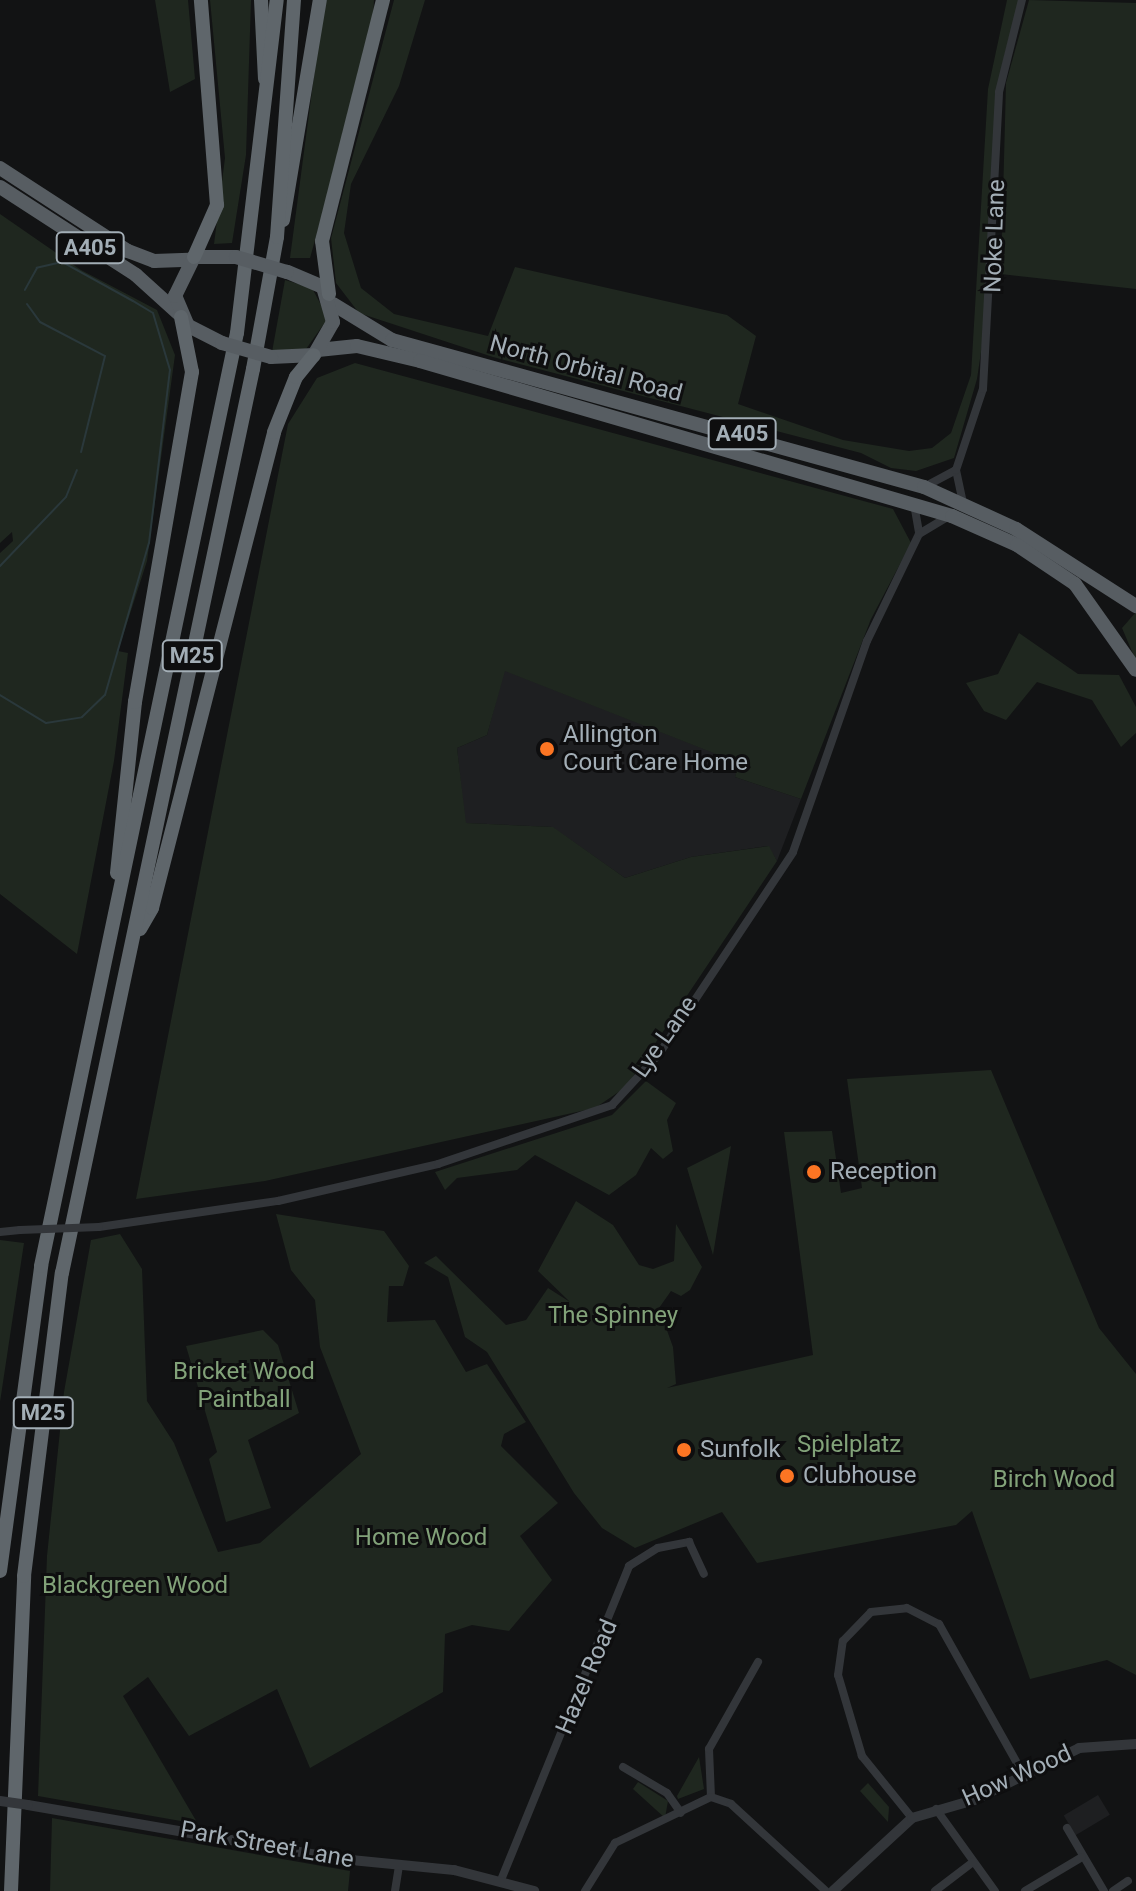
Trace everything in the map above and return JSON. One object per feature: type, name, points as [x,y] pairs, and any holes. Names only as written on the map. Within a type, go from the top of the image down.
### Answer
[{"type":"highway","points":[[179,315],[176,286],[217,205],[201,0]]},
{"type":"highway","points":[[261,0],[267,95]]},
{"type":"highway","name":"M25","points":[[0,1571],[39,1280],[237,333],[277,0]]},
{"type":"highway","name":"M25","points":[[11,1891],[24,1576],[48,1371],[277,237],[294,0]]},
{"type":"highway","points":[[277,237],[291,197],[320,0]]},
{"type":"highway","points":[[316,353],[332,326],[322,241],[383,0]]},
{"type":"highway","name":"A405","points":[[0,168],[128,251],[154,261],[192,259]]},
{"type":"highway","name":"A405","points":[[0,187],[136,275],[179,315]]},
{"type":"highway","name":"North Orbital Road","points":[[192,259],[236,257],[287,272],[392,340],[924,487],[963,502],[1135,606]]},
{"type":"highway","name":"North Orbital Road","points":[[179,315],[222,343],[271,357],[385,352],[913,501],[952,516],[1059,571],[1115,634],[1136,670]]},
{"type":"highway","name":"M25","points":[[116,902],[118,820],[192,372],[179,315]]},
{"type":"highway","name":"M25","points":[[132,943],[152,908],[274,432],[296,377],[316,353]]},
{"type":"highway","points":[[1115,634],[1135,606]]},
{"type":"street","name":"Noke Lane","points":[[956,470],[983,389],[999,92],[1022,0]]},
{"type":"street","points":[[924,487],[956,470],[963,502]]},
{"type":"street","points":[[913,501],[919,534],[952,516]]},
{"type":"street","name":"Lye Lane","points":[[0,1232],[99,1227],[278,1201],[438,1164],[612,1105],[659,1054],[793,852],[867,641],[919,534]]},
{"type":"street","name":"Hazel Road","points":[[501,1880],[629,1566],[658,1548],[689,1542],[704,1574]]},
{"type":"street","points":[[912,1818],[862,1756],[838,1675],[843,1641],[871,1612],[907,1608],[939,1624],[1025,1777]]},
{"type":"street","points":[[711,1797],[709,1749],[758,1662]]},
{"type":"street","name":"How Wood","points":[[833,1891],[912,1818],[1025,1777],[1093,1744],[1136,1744]]},
{"type":"street","points":[[623,1767],[667,1793],[681,1813]]},
{"type":"street","points":[[585,1891],[615,1843],[711,1797],[731,1804],[826,1891]]},
{"type":"street","name":"Park Street Lane","points":[[0,1801],[501,1880],[534,1891]]},
{"type":"street","points":[[936,1809],[995,1891]]},
{"type":"street","points":[[1067,1828],[1104,1891]]},
{"type":"street","points":[[1025,1891],[1082,1857]]},
{"type":"street","points":[[935,1891],[973,1862]]},
{"type":"street","points":[[395,1891],[399,1865]]},
{"type":"street","points":[[1113,1891],[1128,1881]]},
{"type":"shaded area","points":[[504,670],[740,763],[735,777],[801,799],[777,861],[768,846],[691,857],[625,878],[552,827],[465,823],[457,748],[487,735]]},
{"type":"shaded area","points":[[1098,1795],[1110,1815],[1076,1835],[1064,1816]]},
{"type":"green space","points":[[155,0],[188,0],[195,79],[170,92]]},
{"type":"green space","points":[[210,0],[251,0],[246,155],[232,243],[214,244],[225,158]]},
{"type":"green space","points":[[324,0],[374,0],[372,38],[310,258],[290,258]]},
{"type":"green space","points":[[394,0],[425,0],[399,86],[351,184],[344,233],[361,288],[394,314],[488,336],[515,267],[727,315],[756,336],[738,404],[843,440],[909,451],[932,448],[951,433],[971,375],[988,89],[1007,0],[1019,0],[1004,57],[992,278],[977,379],[954,458],[916,471],[891,468],[861,453],[493,357],[359,313],[336,283],[331,238]]},
{"type":"green space","points":[[1029,0],[1136,3],[1136,289],[1001,274],[1006,83]]},
{"type":"green space","points":[[0,214],[81,270],[157,310],[175,355],[147,561],[118,651],[128,653],[114,761],[77,954],[0,894],[0,553],[13,541],[12,532],[0,543]]},
{"type":"green space","points":[[285,280],[312,288],[328,318],[304,352],[272,352]]},
{"type":"green space","points":[[355,363],[893,509],[911,543],[871,619],[801,799],[735,777],[739,763],[505,671],[487,735],[457,748],[466,823],[553,827],[625,878],[691,857],[769,846],[777,861],[626,1087],[595,1108],[265,1181],[136,1199],[288,424],[317,378]]},
{"type":"green space","points":[[1136,612],[1136,661],[1122,628]]},
{"type":"green space","points":[[1019,633],[1078,674],[1119,675],[1136,707],[1136,733],[1121,747],[1092,700],[1037,682],[1006,720],[984,711],[966,683],[998,674]]},
{"type":"green space","points":[[991,1070],[1099,1328],[1136,1374],[1136,1675],[1107,1660],[1030,1679],[972,1511],[956,1525],[757,1563],[722,1512],[635,1548],[602,1528],[574,1493],[487,1352],[465,1337],[448,1277],[424,1263],[436,1256],[506,1325],[526,1320],[548,1288],[570,1302],[538,1271],[576,1201],[613,1225],[639,1265],[653,1269],[674,1261],[676,1224],[702,1267],[690,1290],[681,1296],[671,1291],[659,1308],[673,1347],[676,1384],[667,1388],[813,1355],[784,1132],[832,1131],[841,1193],[862,1188],[847,1079]]},
{"type":"green space","points":[[646,1081],[676,1103],[667,1120],[673,1151],[663,1159],[651,1148],[636,1175],[609,1195],[535,1155],[517,1170],[457,1178],[445,1190],[435,1172],[612,1115]]},
{"type":"green space","points":[[731,1146],[713,1255],[687,1168]]},
{"type":"green space","points":[[276,1214],[384,1231],[409,1266],[403,1286],[389,1286],[387,1322],[435,1320],[466,1372],[487,1364],[526,1422],[504,1434],[501,1446],[558,1503],[520,1536],[552,1580],[509,1631],[472,1625],[445,1634],[443,1692],[310,1768],[277,1689],[189,1736],[148,1677],[123,1696],[198,1824],[38,1796],[47,1556],[64,1392],[91,1240],[120,1234],[142,1269],[147,1401],[174,1443],[218,1552],[260,1543],[361,1454],[320,1347],[315,1300],[291,1270]]},
{"type":"green space","points":[[0,1240],[24,1243],[0,1402]]},
{"type":"green space","name":"Bricket Wood Paintball","points":[[263,1330],[278,1345],[299,1413],[248,1440],[271,1508],[226,1522],[209,1459],[217,1452],[186,1346]]},
{"type":"green space","points":[[699,1757],[704,1789],[678,1799],[677,1796]]},
{"type":"green space","points":[[638,1782],[668,1801],[665,1818],[633,1789]]},
{"type":"green space","points":[[868,1783],[889,1807],[888,1822],[860,1791]]},
{"type":"green space","points":[[52,1818],[350,1871],[348,1891],[50,1891]]},
{"type":"waterway","points":[[0,695],[46,723],[82,717],[105,695],[149,543],[170,370],[153,313],[133,301],[62,262],[37,268],[25,290]]},
{"type":"waterway","points":[[27,304],[40,322],[105,356],[81,452]]},
{"type":"waterway","points":[[0,566],[66,497],[77,470]]},
{"type":"place","name":"Allington Court Care Home","points":[[547,749]]},
{"type":"place","name":"Reception","points":[[814,1172]]},
{"type":"place","name":"Sunfolk","points":[[684,1450]]},
{"type":"place","name":"Clubhouse","points":[[787,1476]]},
{"type":"park label","name":"The Spinney","points":[[613,1316]]},
{"type":"park label","name":"Spielplatz","points":[[849,1445]]},
{"type":"park label","name":"Birch Wood","points":[[1054,1480]]},
{"type":"park label","name":"Home Wood","points":[[421,1538]]},
{"type":"park label","name":"Blackgreen Wood","points":[[135,1586]]}]
